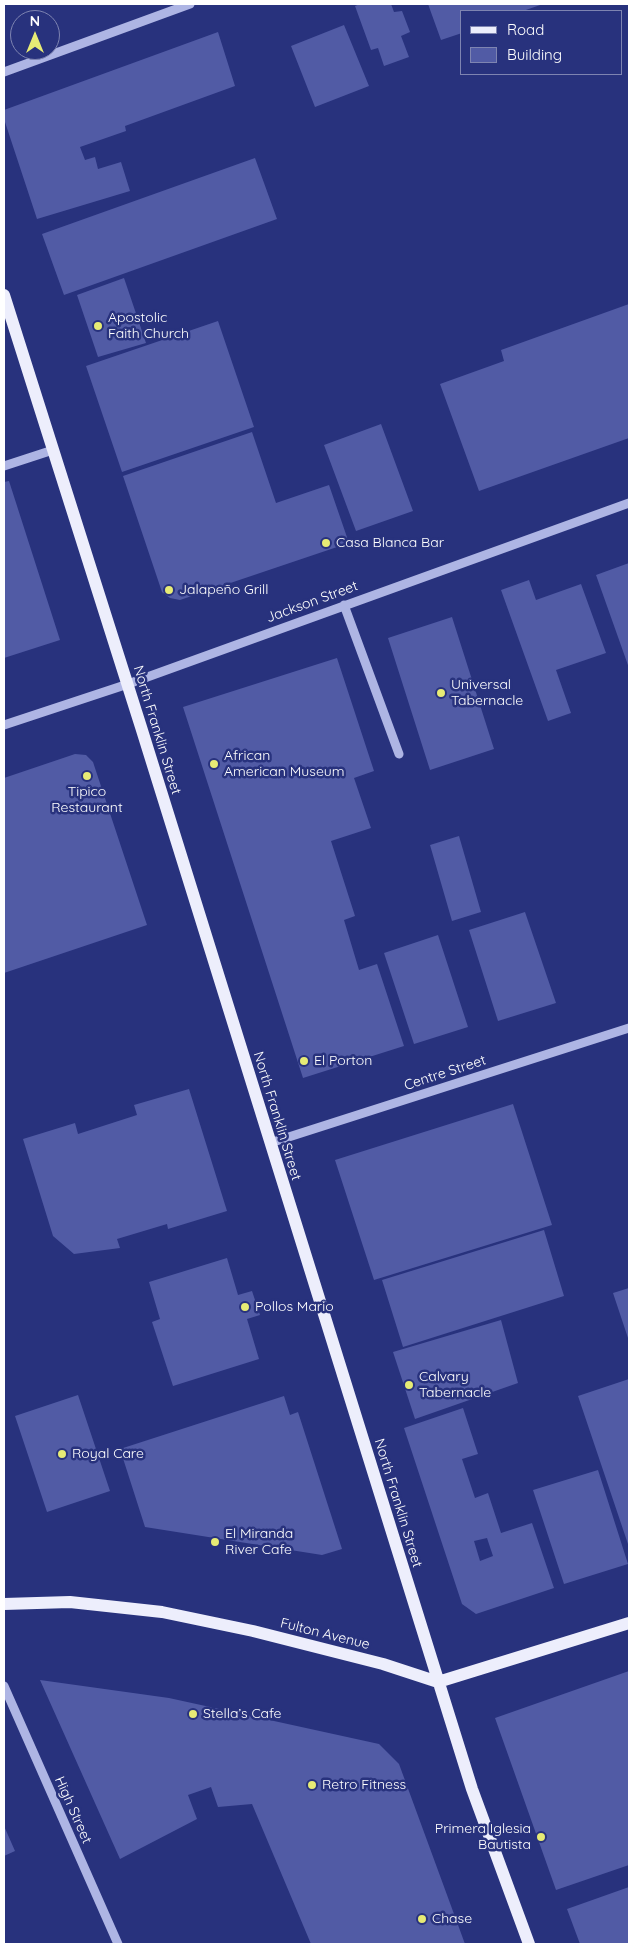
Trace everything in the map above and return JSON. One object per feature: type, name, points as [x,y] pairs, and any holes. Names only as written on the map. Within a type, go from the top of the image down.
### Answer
[{"type":"main road","name":"North Franklin Street","points":[[4,295],[128,684],[472,1789],[529,1944]]},
{"type":"main road","name":"Fulton Avenue","points":[[4,1604],[70,1602],[162,1612],[253,1631],[383,1664],[438,1682]]},
{"type":"main road","points":[[438,1682],[629,1623]]},
{"type":"street","points":[[4,72],[190,4]]},
{"type":"street","points":[[4,466],[53,450]]},
{"type":"street","name":"Jackson Street","points":[[4,724],[128,684],[629,502]]},
{"type":"street","points":[[344,605],[399,754]]},
{"type":"street","name":"Centre Street","points":[[270,1143],[629,1028]]},
{"type":"street","name":"High Street","points":[[4,1686],[118,1944]]},
{"type":"building","points":[[360,4],[391,4],[394,12],[402,11],[410,32],[401,36],[409,57],[384,66],[378,48],[371,50],[355,6]]},
{"type":"building","points":[[428,4],[543,4],[526,10],[460,10],[460,34],[441,40]]},
{"type":"building","points":[[344,25],[369,86],[315,107],[291,46]]},
{"type":"building","points":[[218,32],[235,86],[125,126],[126,131],[80,147],[85,160],[95,157],[98,169],[121,162],[130,191],[37,219],[4,119],[4,110]]},
{"type":"building","points":[[255,158],[277,219],[64,295],[42,234]]},
{"type":"building","points":[[124,278],[146,343],[98,357],[77,295]]},
{"type":"building","points":[[629,304],[629,438],[479,491],[440,384],[504,361],[501,350]]},
{"type":"building","points":[[218,321],[254,427],[122,472],[86,366]]},
{"type":"building","points":[[381,424],[413,511],[356,531],[324,445]]},
{"type":"building","points":[[252,432],[276,503],[329,485],[349,543],[180,600],[170,598],[162,592],[123,476]]},
{"type":"building","points":[[9,481],[60,640],[4,658],[4,482]]},
{"type":"building","points":[[629,563],[629,668],[596,575]]},
{"type":"building","points":[[529,580],[536,600],[581,584],[606,653],[556,670],[571,713],[548,721],[501,590]]},
{"type":"building","name":"Universal Tabernacle","points":[[452,617],[494,749],[430,770],[388,638]]},
{"type":"building","points":[[337,658],[374,771],[354,778],[371,828],[331,841],[355,916],[344,920],[359,970],[377,964],[404,1046],[303,1078],[183,707]]},
{"type":"building","points":[[75,754],[86,755],[93,762],[147,925],[4,973],[4,778]]},
{"type":"building","points":[[459,836],[481,912],[452,921],[430,845]]},
{"type":"building","points":[[525,912],[556,1003],[498,1021],[469,930]]},
{"type":"building","points":[[438,935],[468,1027],[414,1044],[384,953]]},
{"type":"building","points":[[189,1089],[227,1211],[168,1229],[167,1224],[117,1239],[120,1248],[74,1254],[53,1236],[23,1139],[75,1123],[78,1134],[137,1115],[134,1105]]},
{"type":"building","points":[[513,1104],[552,1225],[374,1280],[335,1160]]},
{"type":"building","points":[[544,1230],[564,1296],[403,1347],[382,1280]]},
{"type":"building","points":[[227,1258],[238,1295],[252,1291],[260,1315],[247,1319],[259,1359],[173,1386],[152,1322],[160,1319],[149,1282]]},
{"type":"building","points":[[629,1288],[629,1341],[613,1293]]},
{"type":"building","points":[[501,1320],[518,1383],[415,1419],[393,1352]]},
{"type":"building","points":[[629,1379],[629,1547],[578,1396]]},
{"type":"building","name":"Royal Care","points":[[78,1395],[110,1491],[47,1512],[15,1416]]},
{"type":"building","points":[[284,1396],[290,1415],[298,1412],[342,1549],[322,1555],[145,1527],[120,1449]]},
{"type":"building","points":[[463,1408],[478,1454],[462,1459],[475,1498],[488,1493],[501,1533],[532,1523],[554,1588],[476,1614],[462,1604],[404,1428]],"holes":[[[487,1538],[493,1556],[480,1561],[474,1541]]]},
{"type":"building","points":[[598,1470],[628,1564],[564,1584],[533,1490]]},
{"type":"building","points":[[629,1671],[629,1865],[556,1890],[495,1718]]},
{"type":"building","points":[[40,1680],[169,1698],[379,1744],[399,1764],[465,1944],[311,1944],[252,1804],[218,1807],[211,1787],[188,1795],[197,1819],[120,1859]]},
{"type":"building","points":[[4,1826],[15,1851],[4,1856]]},
{"type":"building","points":[[629,1887],[629,1944],[580,1944],[567,1909]]},
{"type":"place","name":"Apostolic Faith Church","points":[[98,326]]},
{"type":"place","name":"Casa Blanca Bar","points":[[326,543]]},
{"type":"place","name":"Jalapeño Grill","points":[[169,590]]},
{"type":"place","name":"Universal Tabernacle","points":[[441,693]]},
{"type":"place","name":"African American Museum","points":[[214,764]]},
{"type":"place","name":"Tipico Restaurant","points":[[87,776]]},
{"type":"place","name":"El Porton","points":[[304,1061]]},
{"type":"place","name":"Pollos Mario","points":[[245,1307]]},
{"type":"place","name":"Calvary Tabernacle","points":[[409,1385]]},
{"type":"place","name":"Royal Care","points":[[62,1454]]},
{"type":"place","name":"El Miranda River Cafe","points":[[215,1542]]},
{"type":"place","name":"Stella’s Cafe","points":[[193,1714]]},
{"type":"place","name":"Retro Fitness","points":[[312,1785]]},
{"type":"place","name":"Primera Iglesia Bautista","points":[[541,1837]]},
{"type":"place","name":"Chase","points":[[422,1919]]}]
